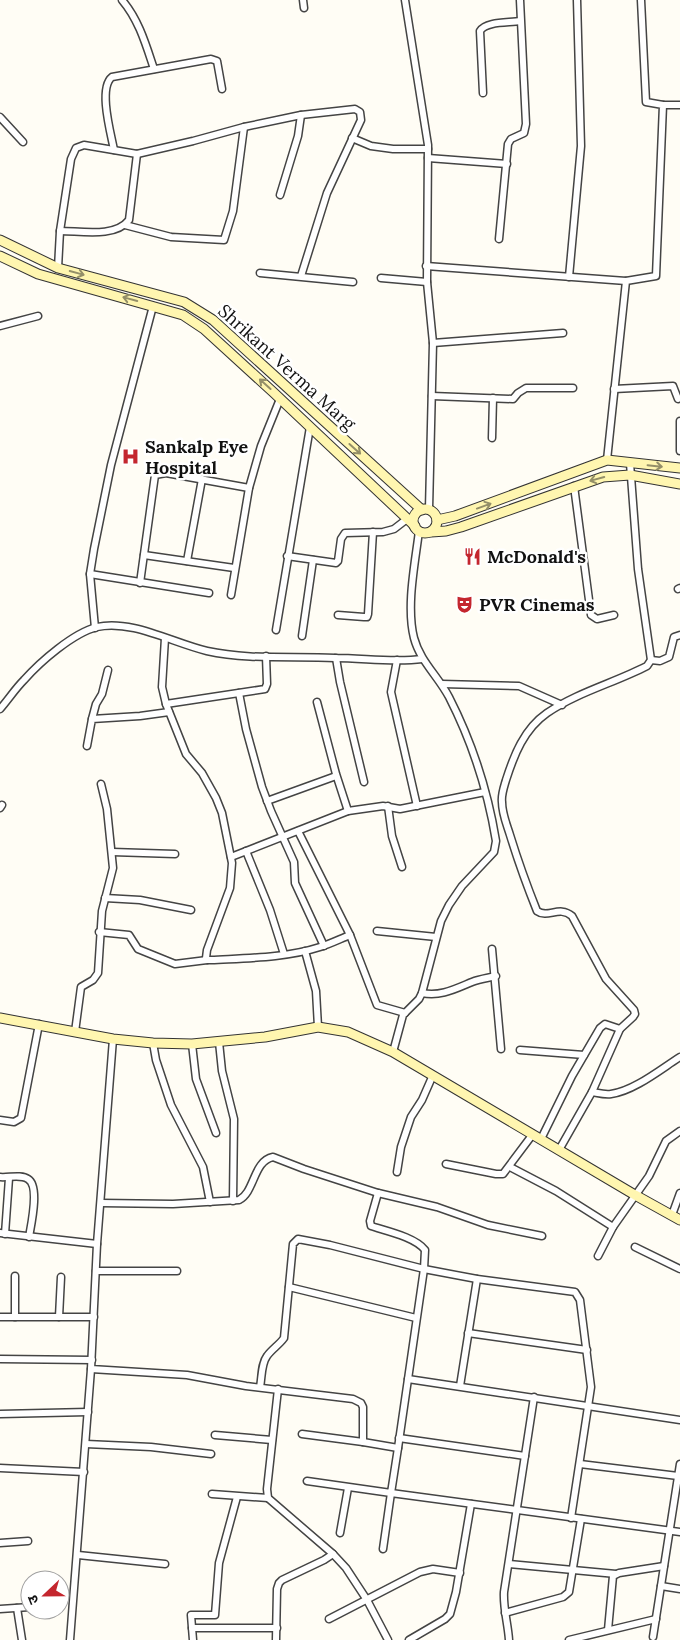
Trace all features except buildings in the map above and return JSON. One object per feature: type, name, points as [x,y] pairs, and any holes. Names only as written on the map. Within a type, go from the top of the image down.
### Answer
[{"type":"street","points":[[122,0],[130,9],[140,28],[154,69]]},
{"type":"street","points":[[303,0],[304,8]]},
{"type":"street","points":[[405,0],[428,149],[426,266],[433,343],[432,396],[425,510]]},
{"type":"street","points":[[499,239],[509,141],[521,135],[525,130],[520,0]]},
{"type":"street","points":[[569,277],[581,146],[578,0]]},
{"type":"street","points":[[641,0],[646,102],[680,105]]},
{"type":"street","points":[[483,93],[480,31],[488,25],[520,21]]},
{"type":"street","points":[[114,150],[106,110],[107,82],[112,77],[215,59],[219,65],[222,89]]},
{"type":"street","points":[[426,266],[626,281],[656,276],[663,105]]},
{"type":"street","points":[[58,268],[60,231],[72,152],[76,148],[84,145],[137,154],[244,127],[301,115],[355,109],[360,112],[361,120],[327,193],[300,276]]},
{"type":"street","points":[[280,195],[298,136],[301,115]]},
{"type":"street","points":[[0,117],[23,142]]},
{"type":"street","points":[[125,225],[171,237],[224,240],[233,212],[244,127]]},
{"type":"street","points":[[352,138],[371,146],[393,149],[428,149]]},
{"type":"street","points":[[60,231],[114,231],[125,225],[129,220],[137,154]]},
{"type":"street","points":[[428,158],[507,164]]},
{"type":"street","name":"Shrikant Verma Marg","points":[[0,240],[58,268],[184,302],[213,320],[425,510]]},
{"type":"street","name":"Shrikant Verma Marg","points":[[0,256],[38,274],[154,306],[183,316],[204,330],[280,399],[417,529]]},
{"type":"street","points":[[260,273],[353,282]]},
{"type":"street","points":[[381,278],[427,282]]},
{"type":"street","points":[[607,460],[626,281]]},
{"type":"street","points":[[95,628],[90,574],[111,465],[154,306]]},
{"type":"street","points":[[0,326],[38,316]]},
{"type":"street","points":[[433,343],[564,333]]},
{"type":"street","points":[[614,389],[673,386],[678,398]]},
{"type":"street","points":[[432,396],[513,399],[526,388],[573,388]]},
{"type":"street","points":[[492,438],[493,398]]},
{"type":"street","points":[[231,595],[234,568],[249,488],[261,446],[280,399]]},
{"type":"street","points":[[680,421],[680,451]]},
{"type":"street","points":[[276,630],[310,427]]},
{"type":"street","points":[[437,520],[455,516],[607,460],[680,468]]},
{"type":"street","points":[[559,1150],[592,1092],[620,1029],[635,1014],[634,1010],[603,974],[572,916],[561,910],[543,914],[537,911],[502,809],[503,792],[517,750],[534,723],[562,705],[605,683],[643,668],[650,664],[652,660],[638,568],[630,463]]},
{"type":"street","points":[[140,583],[155,475],[166,472],[249,488]]},
{"type":"street","points":[[417,529],[423,533],[446,532],[461,528],[603,477],[630,475],[680,484]]},
{"type":"street","points":[[187,561],[202,479]]},
{"type":"street","points":[[574,486],[591,615],[597,619],[614,615]]},
{"type":"street","points":[[394,1052],[405,1012],[422,994],[441,921],[462,886],[490,857],[496,847],[494,826],[478,766],[442,684],[422,659],[414,636],[412,599],[417,529],[414,518],[418,511],[425,510],[434,513],[437,520],[436,527],[431,532]]},
{"type":"street","points":[[287,556],[336,563],[338,561],[342,535],[350,532],[373,532],[394,529],[407,519]]},
{"type":"street","points":[[338,615],[367,617],[373,532]]},
{"type":"street","points":[[144,555],[234,568]]},
{"type":"street","points":[[302,636],[313,560]]},
{"type":"street","points":[[90,574],[209,593]]},
{"type":"street","points":[[0,709],[32,671],[66,644],[95,628],[119,626],[207,651],[266,656],[422,659]]},
{"type":"street","points":[[652,660],[660,661],[669,657],[674,637],[680,635]]},
{"type":"street","points":[[165,638],[162,687],[166,704],[186,754],[202,773],[216,798],[222,813],[231,857],[232,876],[230,888],[206,955],[207,960]]},
{"type":"street","points":[[166,704],[265,688],[267,687],[266,656]]},
{"type":"street","points":[[336,658],[364,782]]},
{"type":"street","points":[[397,660],[391,692],[417,806]]},
{"type":"street","points":[[87,746],[96,704],[102,694],[108,670]]},
{"type":"street","points":[[442,684],[519,686],[562,705]]},
{"type":"street","points":[[239,693],[253,758],[267,801],[294,862],[295,883],[324,946]]},
{"type":"street","points":[[317,702],[336,776],[348,811]]},
{"type":"street","points":[[92,719],[169,712]]},
{"type":"street","points":[[267,801],[336,776]]},
{"type":"street","points":[[75,1032],[81,987],[93,980],[98,973],[99,932],[113,868],[101,784]]},
{"type":"street","points":[[231,857],[348,811],[382,806],[400,809],[485,792]]},
{"type":"street","points":[[388,806],[392,836],[402,867]]},
{"type":"street","points":[[298,831],[350,935],[377,1005],[405,1012]]},
{"type":"street","points":[[246,851],[270,910],[284,954]]},
{"type":"street","points":[[112,852],[175,854]]},
{"type":"street","points":[[105,898],[140,900],[191,910]]},
{"type":"street","points":[[377,930],[436,937]]},
{"type":"street","points":[[99,932],[129,936],[138,949],[175,964],[305,951],[324,946],[350,935]]},
{"type":"street","points":[[492,949],[496,976],[501,1049]]},
{"type":"street","points":[[305,951],[316,991],[318,1027]]},
{"type":"street","points":[[422,994],[442,994],[496,976]]},
{"type":"street","points":[[0,1018],[113,1039],[153,1043],[192,1044],[219,1042],[265,1037],[318,1027],[348,1032],[394,1052],[635,1196],[676,1218],[680,1193]]},
{"type":"street","points":[[0,1120],[14,1122],[21,1118],[39,1024]]},
{"type":"street","points":[[446,1164],[503,1174],[537,1137],[602,1025],[609,1024],[620,1029]]},
{"type":"street","points":[[70,1640],[84,1472],[92,1360],[97,1244],[113,1039]]},
{"type":"street","points":[[219,1042],[222,1071],[234,1119],[233,1201]]},
{"type":"street","points":[[153,1043],[156,1060],[171,1105],[203,1167],[210,1202]]},
{"type":"street","points":[[192,1044],[196,1079],[216,1133]]},
{"type":"street","points":[[520,1050],[584,1055]]},
{"type":"street","points":[[592,1092],[605,1094],[631,1087],[680,1057]]},
{"type":"street","points":[[397,1172],[411,1117],[422,1100],[433,1075]]},
{"type":"street","points":[[598,1256],[613,1227],[649,1176],[666,1141],[680,1131]]},
{"type":"street","points":[[100,1203],[173,1204],[239,1200],[246,1196],[256,1173],[268,1159],[273,1157],[378,1193],[436,1207],[488,1225],[542,1236]]},
{"type":"street","points":[[510,1167],[556,1191],[613,1227]]},
{"type":"street","points":[[0,1177],[25,1178],[30,1180],[32,1184],[34,1202],[29,1237]]},
{"type":"street","points":[[9,1178],[2,1233],[97,1244]]},
{"type":"street","points":[[378,1193],[370,1221],[371,1226],[392,1231],[425,1250],[424,1270],[383,1549]]},
{"type":"street","points":[[260,1388],[264,1361],[267,1355],[284,1338],[292,1244],[298,1239],[330,1245],[424,1270],[576,1292],[580,1300],[591,1387],[571,1518]]},
{"type":"street","points":[[635,1247],[680,1269]]},
{"type":"street","points":[[96,1271],[177,1271]]},
{"type":"street","points":[[15,1317],[16,1276]]},
{"type":"street","points":[[60,1317],[61,1277]]},
{"type":"street","points":[[460,1386],[477,1279]]},
{"type":"street","points":[[289,1288],[416,1318]]},
{"type":"street","points":[[0,1317],[94,1317]]},
{"type":"street","points":[[468,1333],[587,1350]]},
{"type":"street","points":[[0,1359],[92,1360]]},
{"type":"street","points":[[91,1369],[187,1375],[260,1388],[358,1401],[363,1407],[363,1442]]},
{"type":"street","points":[[408,1379],[680,1420]]},
{"type":"street","points":[[268,1498],[267,1489],[278,1389]]},
{"type":"street","points":[[509,1640],[504,1601],[534,1397]]},
{"type":"street","points":[[0,1414],[88,1412]]},
{"type":"street","points":[[302,1434],[398,1448]]},
{"type":"street","points":[[215,1435],[272,1440]]},
{"type":"street","points":[[399,1438],[525,1456]]},
{"type":"street","points":[[86,1444],[151,1447],[211,1454]]},
{"type":"street","points":[[580,1464],[678,1476]]},
{"type":"street","points":[[653,1637],[680,1464]]},
{"type":"street","points":[[0,1468],[84,1472]]},
{"type":"street","points":[[307,1481],[680,1532]]},
{"type":"street","points":[[340,1532],[348,1488]]},
{"type":"street","points":[[212,1494],[268,1498],[333,1554],[346,1568],[367,1600],[388,1640]]},
{"type":"street","points":[[193,1640],[191,1615],[215,1615],[219,1563],[237,1497]]},
{"type":"street","points":[[409,1640],[445,1619],[454,1606],[471,1504]]},
{"type":"street","points":[[505,1613],[567,1595],[570,1592],[581,1519]]},
{"type":"street","points":[[0,1543],[28,1541]]},
{"type":"street","points":[[276,1640],[277,1589],[279,1583],[333,1554]]},
{"type":"street","points":[[78,1555],[164,1564]]},
{"type":"street","points":[[509,1564],[616,1574],[664,1566]]},
{"type":"street","points":[[330,1619],[420,1572],[433,1570],[460,1573]]},
{"type":"street","points":[[608,1630],[612,1580],[616,1574]]},
{"type":"street","points":[[661,1586],[680,1589]]},
{"type":"street","points":[[17,1608],[22,1640]]},
{"type":"street","points":[[0,1609],[20,1608]]},
{"type":"street","points":[[569,1640],[656,1619]]},
{"type":"street","points":[[192,1628],[276,1628]]},
{"type":"place","name":"Sankalp Eye Hospital","points":[[131,456]]},
{"type":"place","name":"McDonald's","points":[[473,556]]},
{"type":"place","name":"PVR Cinemas","points":[[465,604]]}]
